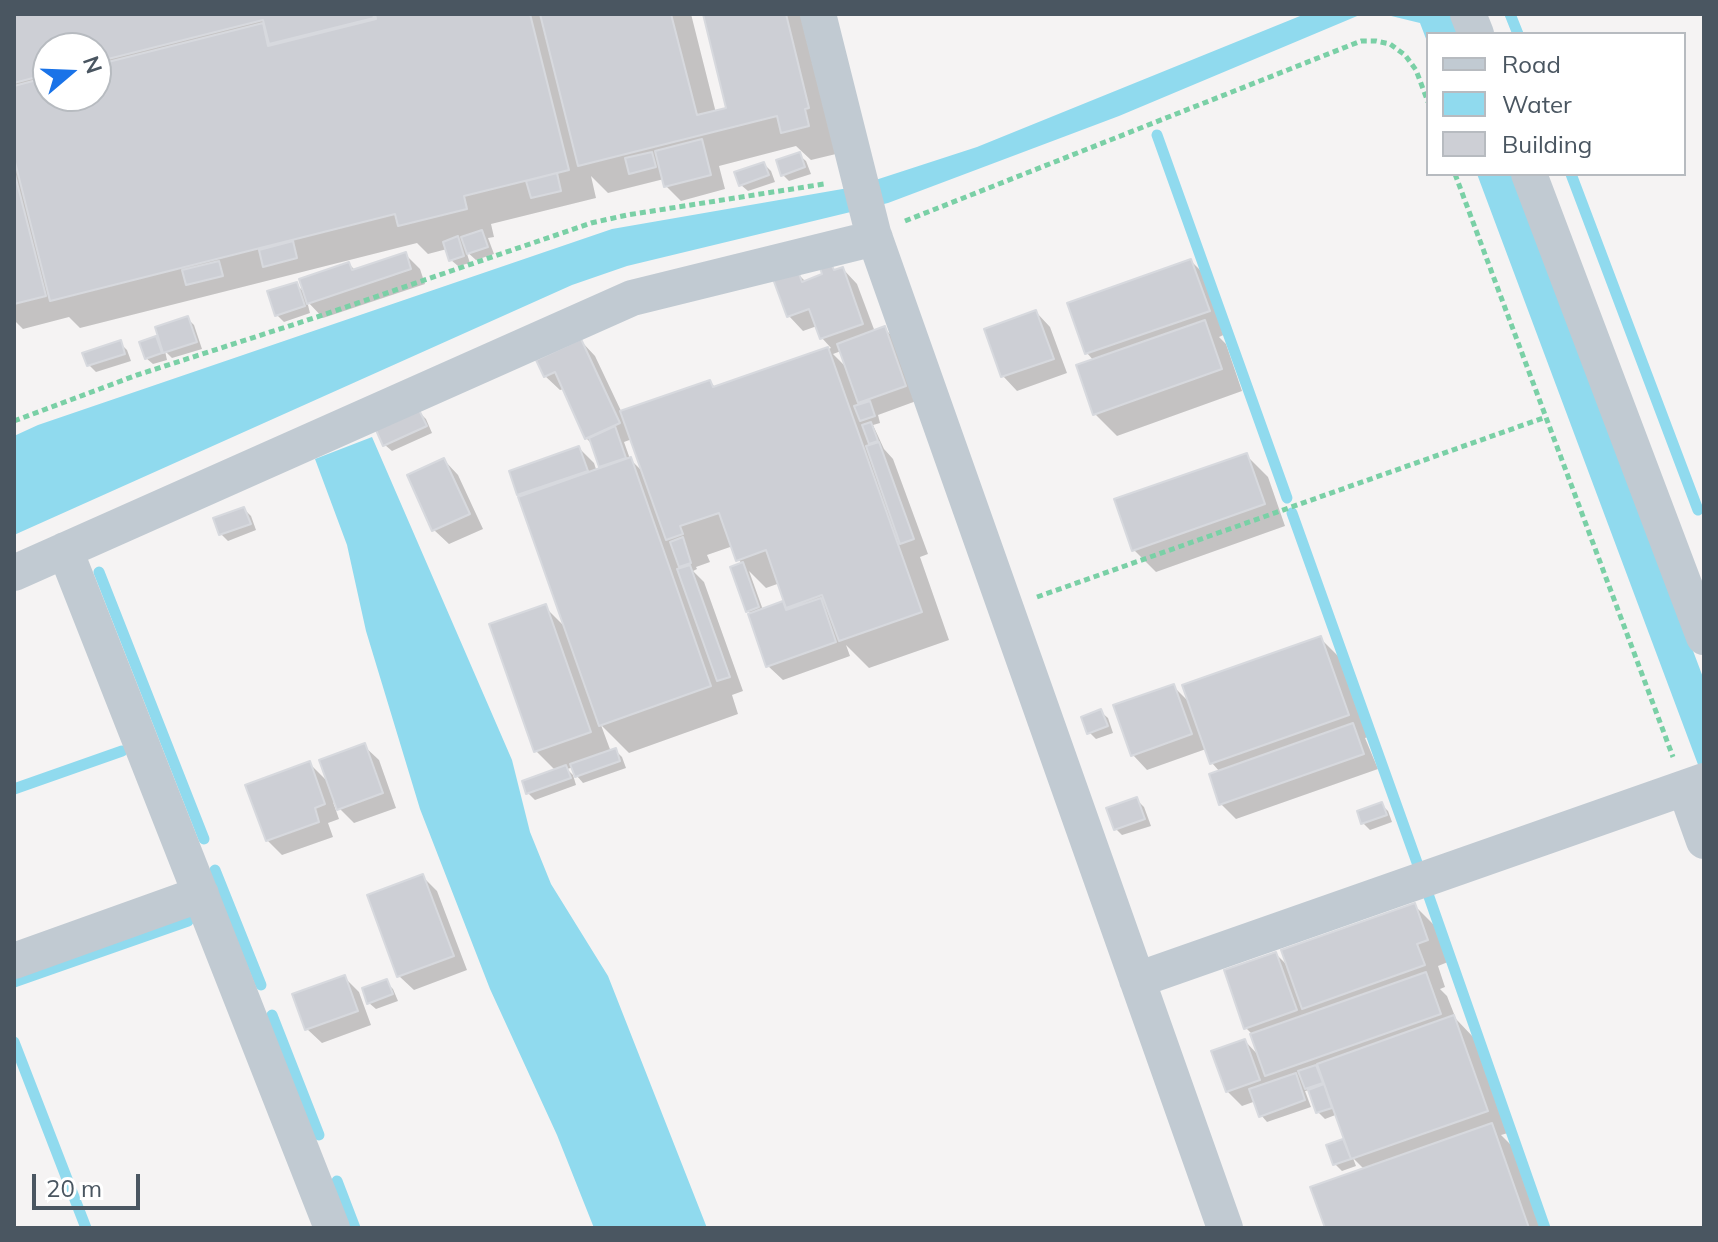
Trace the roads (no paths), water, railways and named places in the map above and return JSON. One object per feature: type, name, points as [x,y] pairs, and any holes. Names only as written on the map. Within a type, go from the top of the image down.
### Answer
[{"type":"street","points":[[818,14],[873,229],[1225,1228]]},
{"type":"street","points":[[1530,176],[1704,637]]},
{"type":"street","points":[[14,573],[632,298],[873,229]]},
{"type":"street","points":[[65,550],[332,1228]]},
{"type":"street","points":[[1137,980],[1695,785],[1704,841]]},
{"type":"street","points":[[14,961],[201,894]]},
{"type":"water","points":[[1305,14],[1362,14],[1119,116],[888,203],[627,266],[572,285],[14,535],[14,436],[38,425],[612,229],[854,187],[977,147]]},
{"type":"water","points":[[1383,14],[1453,14],[1460,32],[1426,32],[1426,39],[1420,23]]},
{"type":"water","points":[[1478,176],[1515,176],[1704,680],[1704,785]]},
{"type":"water","points":[[372,437],[512,760],[530,832],[551,884],[608,976],[707,1228],[594,1228],[557,1135],[490,989],[420,809],[366,631],[347,545],[315,459]]},
{"type":"waterway","points":[[1510,14],[1517,32]]},
{"type":"waterway","points":[[1157,135],[1287,498]]},
{"type":"waterway","points":[[1572,176],[1698,510]]},
{"type":"waterway","points":[[1292,513],[1420,871]]},
{"type":"waterway","points":[[99,572],[204,839]]},
{"type":"waterway","points":[[14,789],[122,751]]},
{"type":"waterway","points":[[215,870],[261,985]]},
{"type":"waterway","points":[[1427,891],[1545,1228]]},
{"type":"waterway","points":[[14,982],[188,921]]},
{"type":"waterway","points":[[272,1015],[319,1135]]},
{"type":"waterway","points":[[14,1042],[86,1228]]},
{"type":"waterway","points":[[337,1181],[355,1228]]}]
